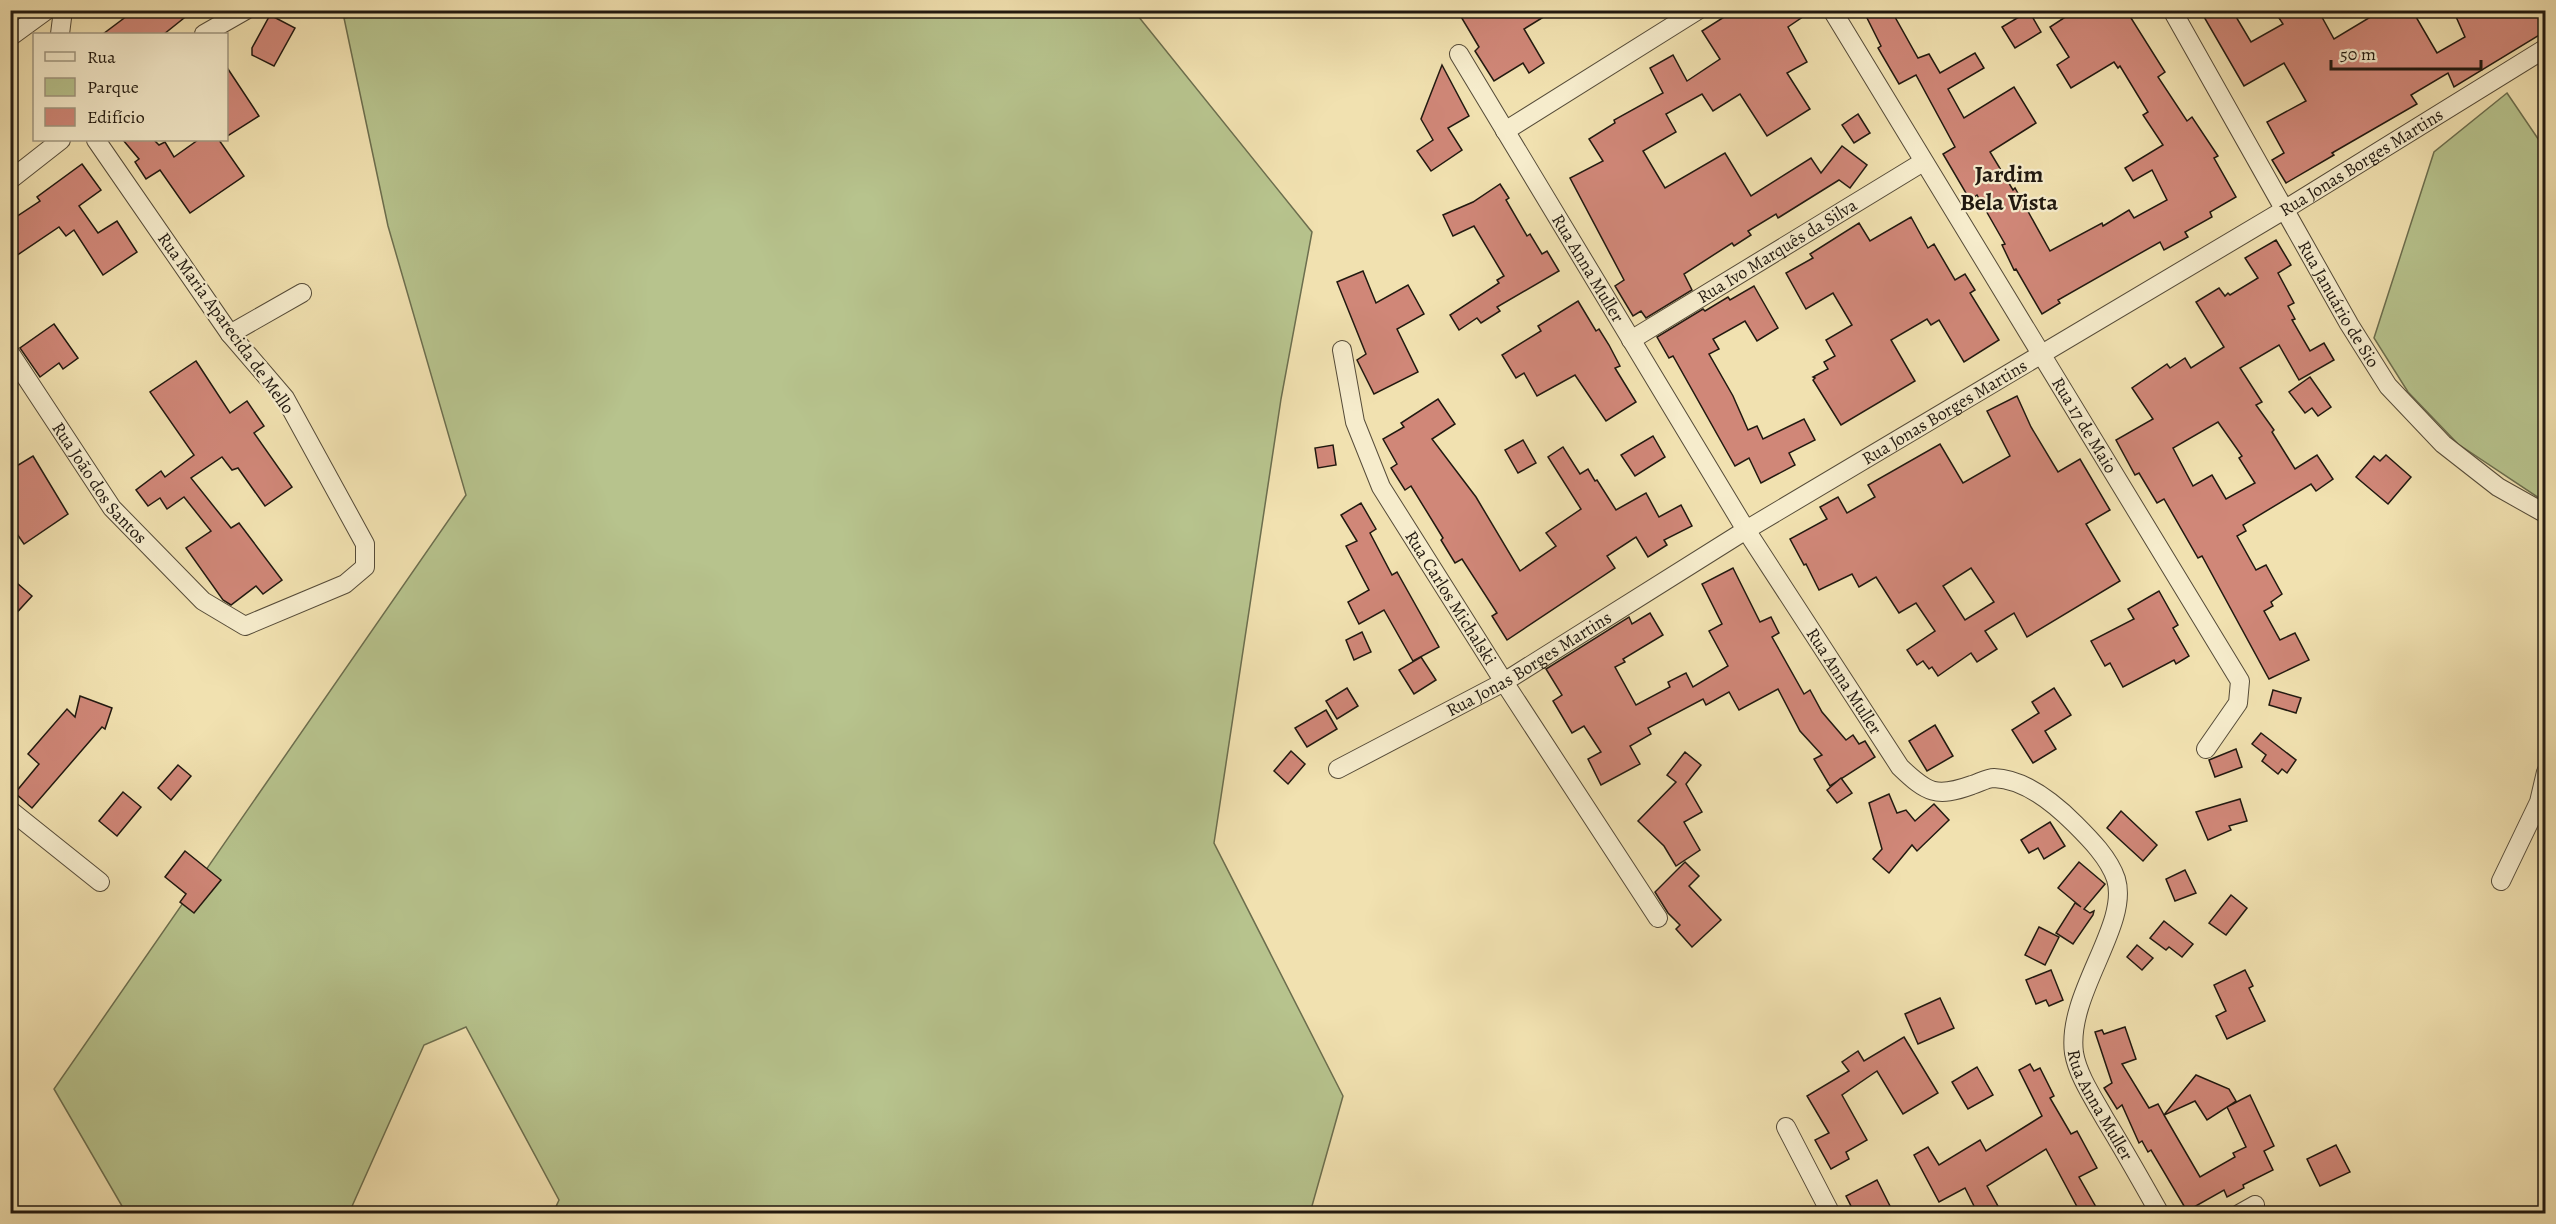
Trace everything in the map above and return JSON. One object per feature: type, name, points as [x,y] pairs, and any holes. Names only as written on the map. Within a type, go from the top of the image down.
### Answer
[{"type":"street","points":[[10,37],[47,10]]},
{"type":"street","points":[[60,33],[63,10]]},
{"type":"street","points":[[206,33],[246,10]]},
{"type":"street","points":[[1505,130],[1698,10]]},
{"type":"street","name":"Rua 17 de Maio","points":[[1832,10],[2240,681],[2238,703],[2206,749]]},
{"type":"street","name":"Rua Januário de Sio","points":[[2172,10],[2284,210],[2388,386],[2442,444],[2498,487],[2546,514]]},
{"type":"street","name":"Rua Jonas Borges Martins","points":[[1338,769],[1504,682],[1746,530],[2284,210],[2546,48]]},
{"type":"street","name":"Rua Anna Muller","points":[[1459,54],[1746,530],[1900,767],[1926,788],[1938,793],[1952,793],[1991,778],[2015,782],[2038,793],[2074,822],[2101,852],[2116,879],[2117,908],[2079,1005],[2073,1033],[2075,1056],[2088,1089],[2160,1214]]},
{"type":"street","points":[[10,180],[60,141]]},
{"type":"street","name":"Rua Maria Aparecida de Mello","points":[[97,141],[230,334],[285,398],[365,544]]},
{"type":"street","name":"Rua Ivo Marquês da Silva","points":[[1631,340],[1923,162]]},
{"type":"street","points":[[230,334],[302,293]]},
{"type":"street","name":"Rua Carlos Michalski","points":[[1342,350],[1355,422],[1381,487],[1504,682],[1658,918]]},
{"type":"street","name":"Rua João dos Santos","points":[[10,353],[112,508],[203,601],[245,626],[345,584],[364,567],[365,544]]},
{"type":"street","points":[[2501,881],[2539,802],[2546,772]]},
{"type":"street","points":[[10,810],[100,882]]},
{"type":"street","points":[[1786,1127],[1831,1214]]},
{"type":"green space","points":[[387,10],[1134,11],[1312,232],[1281,399],[1214,843],[1343,1096],[1310,1213],[553,1213],[559,1200],[466,1027],[424,1045],[349,1213],[126,1213],[54,1089],[466,495],[388,226],[344,18]]},
{"type":"green space","points":[[2507,93],[2545,149],[2545,502],[2458,444],[2408,392],[2374,338],[2434,152]]},
{"type":"building","points":[[135,10],[194,10],[165,33],[104,33]]},
{"type":"building","points":[[1457,10],[1555,10],[1524,29],[1544,63],[1529,73],[1523,63],[1494,81],[1475,51],[1479,47]]},
{"type":"building","points":[[1735,10],[1813,10],[1788,27],[1807,62],[1787,73],[1810,109],[1767,136],[1740,94],[1713,111],[1702,94],[1666,114],[1676,132],[1643,151],[1665,188],[1725,153],[1751,196],[1811,158],[1821,173],[1842,146],[1867,165],[1850,188],[1839,180],[1778,218],[1776,214],[1748,231],[1751,235],[1734,246],[1732,243],[1684,274],[1692,290],[1646,318],[1641,311],[1633,316],[1615,286],[1624,280],[1570,178],[1603,161],[1589,139],[1615,123],[1614,120],[1663,93],[1650,68],[1673,55],[1687,81],[1720,59],[1702,31]]},
{"type":"building","points":[[1863,10],[1891,10],[1918,58],[1929,54],[1940,73],[1975,53],[1984,68],[1948,89],[1964,118],[2014,87],[2036,123],[1990,152],[2013,190],[2015,188],[2050,251],[2102,223],[2103,226],[2129,210],[2134,218],[2167,200],[2152,170],[2133,181],[2125,168],[2163,145],[2143,115],[2148,112],[2120,66],[2118,68],[2114,62],[2071,88],[2057,65],[2069,57],[2050,27],[2076,10],[2126,10],[2165,72],[2158,77],[2187,121],[2192,117],[2218,156],[2214,158],[2236,197],[2210,212],[2212,217],[2185,232],[2188,237],[2164,250],[2160,242],[2058,300],[2060,303],[2042,314],[2016,269],[2014,270],[2002,245],[2005,244],[1977,195],[1970,200],[1943,154],[1955,147],[1916,75],[1899,84],[1878,48],[1881,46]]},
{"type":"building","points":[[2200,10],[2232,10],[2251,42],[2283,24],[2279,18],[2292,10],[2318,10],[2334,39],[2382,10],[2412,10],[2437,53],[2465,37],[2453,10],[2546,10],[2546,31],[2454,87],[2448,73],[2411,95],[2417,104],[2332,153],[2334,155],[2286,183],[2272,160],[2284,153],[2267,122],[2306,101],[2284,63],[2244,86]]},
{"type":"building","points":[[2029,11],[2041,32],[2015,48],[2002,27]]},
{"type":"building","points":[[270,15],[295,28],[274,66],[252,55],[252,48]]},
{"type":"building","points":[[1442,65],[1469,116],[1448,128],[1462,150],[1431,171],[1417,151],[1433,140],[1421,119]]},
{"type":"building","points":[[228,69],[259,116],[228,136]]},
{"type":"building","points":[[1858,114],[1870,133],[1854,143],[1842,125]]},
{"type":"building","points":[[124,141],[155,141],[159,145],[165,142],[174,157],[197,141],[220,141],[244,176],[190,213],[160,170],[146,179],[135,162],[139,159]]},
{"type":"building","points":[[82,164],[101,190],[79,206],[98,233],[117,221],[137,252],[103,275],[74,230],[66,236],[59,227],[10,260],[10,221],[40,201],[37,197]]},
{"type":"building","points":[[1500,184],[1509,198],[1506,200],[1527,236],[1530,234],[1542,254],[1547,251],[1559,271],[1497,307],[1500,311],[1481,323],[1477,318],[1459,330],[1450,315],[1499,283],[1497,280],[1504,276],[1474,226],[1453,236],[1443,215],[1473,202]]},
{"type":"building","points":[[1911,217],[1928,248],[1934,244],[1955,280],[1965,274],[1975,290],[1970,293],[1999,340],[1964,362],[1939,320],[1931,325],[1927,319],[1891,340],[1915,381],[1841,425],[1813,377],[1828,369],[1824,362],[1835,356],[1826,340],[1852,325],[1833,293],[1806,309],[1786,273],[1813,258],[1810,254],[1859,223],[1870,241]]},
{"type":"building","points":[[2276,240],[2291,265],[2278,273],[2294,303],[2288,306],[2295,319],[2292,320],[2310,351],[2324,343],[2334,360],[2299,380],[2279,345],[2240,368],[2262,402],[2256,405],[2274,430],[2272,432],[2295,469],[2317,455],[2333,479],[2316,491],[2311,484],[2243,525],[2246,531],[2237,536],[2256,570],[2266,565],[2282,594],[2271,602],[2273,606],[2264,611],[2280,640],[2295,633],[2309,660],[2269,679],[2202,556],[2198,558],[2164,499],[2157,503],[2139,473],[2135,475],[2116,440],[2153,419],[2132,388],[2167,364],[2170,368],[2185,358],[2191,368],[2224,347],[2196,302],[2219,288],[2225,296],[2228,293],[2230,295],[2258,278],[2245,258]],"holes":[[[2218,422],[2242,456],[2239,458],[2255,483],[2226,499],[2212,475],[2193,486],[2173,448]]]},
{"type":"building","points":[[1363,271],[1376,303],[1408,285],[1424,314],[1397,329],[1418,372],[1374,394],[1357,360],[1366,354],[1337,282]]},
{"type":"building","points":[[1754,286],[1778,328],[1757,341],[1745,321],[1713,339],[1719,349],[1709,354],[1733,396],[1748,430],[1757,426],[1763,439],[1804,419],[1815,440],[1789,453],[1795,465],[1761,483],[1749,458],[1735,466],[1673,356],[1669,358],[1657,337],[1703,309],[1705,311],[1728,297],[1730,300]]},
{"type":"building","points":[[1578,301],[1596,331],[1599,329],[1609,345],[1620,366],[1615,368],[1636,402],[1606,421],[1575,375],[1537,396],[1524,373],[1516,378],[1502,355],[1541,331],[1538,326]]},
{"type":"building","points":[[54,324],[78,358],[63,369],[59,363],[40,377],[20,348]]},
{"type":"building","points":[[196,361],[230,413],[247,401],[264,426],[254,433],[292,487],[265,506],[238,468],[232,470],[222,457],[191,478],[231,528],[239,523],[282,580],[263,594],[256,586],[231,605],[223,600],[186,548],[211,531],[184,497],[167,509],[160,498],[148,506],[136,490],[161,471],[165,477],[194,455],[150,392]]},
{"type":"building","points":[[2310,377],[2331,407],[2318,416],[2312,408],[2305,413],[2289,392]]},
{"type":"building","points":[[2017,396],[2031,427],[2058,472],[2080,459],[2110,510],[2086,524],[2120,581],[2027,637],[2014,613],[1985,631],[1997,649],[1977,662],[1971,653],[1938,676],[1932,667],[1929,669],[1923,661],[1917,665],[1907,650],[1935,631],[1916,603],[1899,613],[1876,577],[1859,587],[1852,574],[1819,590],[1790,539],[1827,519],[1820,507],[1838,497],[1847,513],[1875,497],[1868,485],[1940,444],[1963,483],[2010,456],[1987,411]],"holes":[[[1971,568],[1994,602],[1965,620],[1943,586]]]},
{"type":"building","points":[[1438,399],[1455,424],[1432,439],[1476,497],[1520,571],[1556,546],[1546,533],[1581,509],[1548,457],[1563,447],[1580,474],[1588,469],[1616,510],[1646,493],[1659,517],[1681,505],[1692,526],[1664,540],[1667,545],[1648,557],[1636,537],[1607,556],[1615,568],[1507,640],[1492,616],[1497,613],[1462,559],[1455,563],[1441,540],[1443,538],[1411,486],[1405,490],[1391,468],[1397,464],[1383,439],[1404,427],[1401,423]]},
{"type":"building","points":[[1653,436],[1665,457],[1635,476],[1621,455]]},
{"type":"building","points":[[1523,440],[1536,463],[1518,473],[1505,450]]},
{"type":"building","points":[[1333,445],[1336,465],[1318,468],[1315,448]]},
{"type":"building","points":[[2386,455],[2411,477],[2388,504],[2356,477],[2374,456],[2380,461]]},
{"type":"building","points":[[33,456],[68,514],[24,544],[10,524],[10,470]]},
{"type":"building","points":[[1361,503],[1376,529],[1370,533],[1392,575],[1397,572],[1439,647],[1413,661],[1384,610],[1359,624],[1348,602],[1369,590],[1346,546],[1357,541],[1341,515]]},
{"type":"building","points":[[1733,568],[1760,622],[1771,617],[1779,633],[1772,637],[1804,694],[1810,690],[1822,712],[1846,740],[1853,735],[1859,744],[1865,741],[1875,757],[1830,786],[1814,759],[1822,755],[1800,731],[1778,689],[1739,710],[1729,692],[1706,705],[1703,699],[1648,728],[1651,734],[1630,746],[1640,764],[1601,785],[1588,759],[1601,752],[1584,726],[1572,733],[1553,701],[1562,695],[1546,669],[1629,617],[1632,624],[1650,613],[1663,635],[1623,659],[1625,662],[1615,667],[1636,705],[1670,687],[1668,682],[1686,673],[1693,687],[1728,666],[1709,631],[1722,624],[1702,584]]},
{"type":"building","points":[[10,577],[32,596],[10,620]]},
{"type":"building","points":[[2159,591],[2178,625],[2173,628],[2189,656],[2176,664],[2174,660],[2123,687],[2110,663],[2105,666],[2091,641],[2134,619],[2128,609]]},
{"type":"building","points":[[1362,632],[1371,652],[1354,660],[1346,640]]},
{"type":"building","points":[[1421,657],[1436,680],[1414,694],[1399,670]]},
{"type":"building","points":[[1347,688],[1358,706],[1337,719],[1326,701]]},
{"type":"building","points":[[2054,688],[2071,715],[2045,731],[2056,749],[2033,763],[2012,730],[2039,713],[2032,702]]},
{"type":"building","points":[[2273,690],[2301,698],[2296,713],[2269,705]]},
{"type":"building","points":[[80,696],[112,708],[105,729],[102,727],[32,808],[15,793],[39,764],[28,754],[67,709],[75,717]]},
{"type":"building","points":[[1326,710],[1337,729],[1307,747],[1295,728]]},
{"type":"building","points":[[1935,725],[1953,756],[1927,771],[1909,741]]},
{"type":"building","points":[[2261,733],[2296,760],[2287,773],[2282,769],[2278,774],[2262,761],[2266,755],[2252,744]]},
{"type":"building","points":[[2236,749],[2242,767],[2215,777],[2209,760]]},
{"type":"building","points":[[1291,751],[1305,764],[1288,784],[1274,771]]},
{"type":"building","points":[[1685,752],[1701,765],[1686,784],[1702,812],[1684,822],[1700,850],[1676,866],[1664,846],[1638,821],[1676,782],[1667,775]]},
{"type":"building","points":[[178,765],[191,776],[171,800],[158,788]]},
{"type":"building","points":[[1841,778],[1852,793],[1837,803],[1827,790]]},
{"type":"building","points":[[123,792],[141,807],[117,836],[99,821]]},
{"type":"building","points":[[1889,794],[1897,813],[1906,810],[1915,821],[1934,804],[1949,820],[1917,851],[1912,845],[1889,873],[1873,859],[1882,849],[1869,803]]},
{"type":"building","points":[[2240,799],[2247,821],[2229,826],[2231,830],[2208,840],[2196,812]]},
{"type":"building","points":[[2121,811],[2157,845],[2143,861],[2107,828]]},
{"type":"building","points":[[2050,822],[2065,846],[2044,859],[2038,848],[2029,853],[2021,840]]},
{"type":"building","points":[[185,851],[221,880],[194,913],[180,902],[186,894],[165,877]]},
{"type":"building","points":[[1685,862],[1699,876],[1689,886],[1721,920],[1692,947],[1676,929],[1680,925],[1668,913],[1655,892]]},
{"type":"building","points":[[2079,862],[2105,884],[2084,909],[2090,913],[2094,911],[2093,915],[2073,944],[2056,933],[2075,903],[2081,907],[2058,888]]},
{"type":"building","points":[[2185,870],[2196,893],[2175,901],[2166,879]]},
{"type":"building","points":[[2231,895],[2247,908],[2226,935],[2209,923]]},
{"type":"building","points":[[2164,921],[2193,944],[2182,957],[2169,947],[2166,950],[2150,938]]},
{"type":"building","points":[[2039,927],[2059,937],[2045,965],[2025,955]]},
{"type":"building","points":[[2137,945],[2153,958],[2142,970],[2127,957]]},
{"type":"building","points":[[2051,970],[2063,1000],[2049,1006],[2046,1000],[2036,1004],[2026,980]]},
{"type":"building","points":[[2245,970],[2253,986],[2249,988],[2265,1021],[2227,1039],[2216,1016],[2226,1011],[2214,985]]},
{"type":"building","points":[[1940,998],[1954,1028],[1918,1044],[1905,1014]]},
{"type":"building","points":[[2125,1027],[2136,1059],[2122,1064],[2149,1108],[2158,1104],[2200,1177],[2235,1157],[2233,1153],[2246,1147],[2227,1107],[2250,1095],[2274,1146],[2264,1151],[2273,1170],[2243,1185],[2244,1188],[2227,1197],[2224,1190],[2187,1211],[2151,1150],[2148,1152],[2142,1141],[2139,1143],[2122,1105],[2117,1109],[2104,1088],[2112,1083],[2095,1032],[2102,1030],[2104,1034]]},
{"type":"building","points":[[1904,1037],[1938,1093],[1903,1114],[1877,1071],[1842,1095],[1867,1140],[1846,1152],[1849,1159],[1831,1169],[1815,1140],[1829,1133],[1807,1096],[1849,1071],[1842,1062],[1858,1051],[1864,1061]]},
{"type":"building","points":[[2030,1064],[2034,1071],[2040,1068],[2054,1096],[2050,1098],[2071,1134],[2077,1131],[2097,1168],[2079,1177],[2100,1214],[2081,1214],[2046,1149],[1987,1186],[1999,1208],[1988,1214],[1978,1214],[1965,1188],[1939,1202],[1914,1155],[1928,1147],[1939,1165],[1980,1140],[1986,1151],[2042,1116],[2019,1070]]},
{"type":"building","points":[[1977,1067],[1993,1095],[1968,1109],[1952,1082]]},
{"type":"building","points":[[2196,1075],[2229,1089],[2236,1101],[2207,1120],[2195,1101],[2164,1115]]},
{"type":"building","points":[[2336,1145],[2350,1172],[2320,1186],[2307,1159]]},
{"type":"building","points":[[1877,1180],[1894,1214],[1855,1214],[1846,1196]]},
{"type":"district","name":"Jardim Bela Vista","points":[[2009,188]]}]
